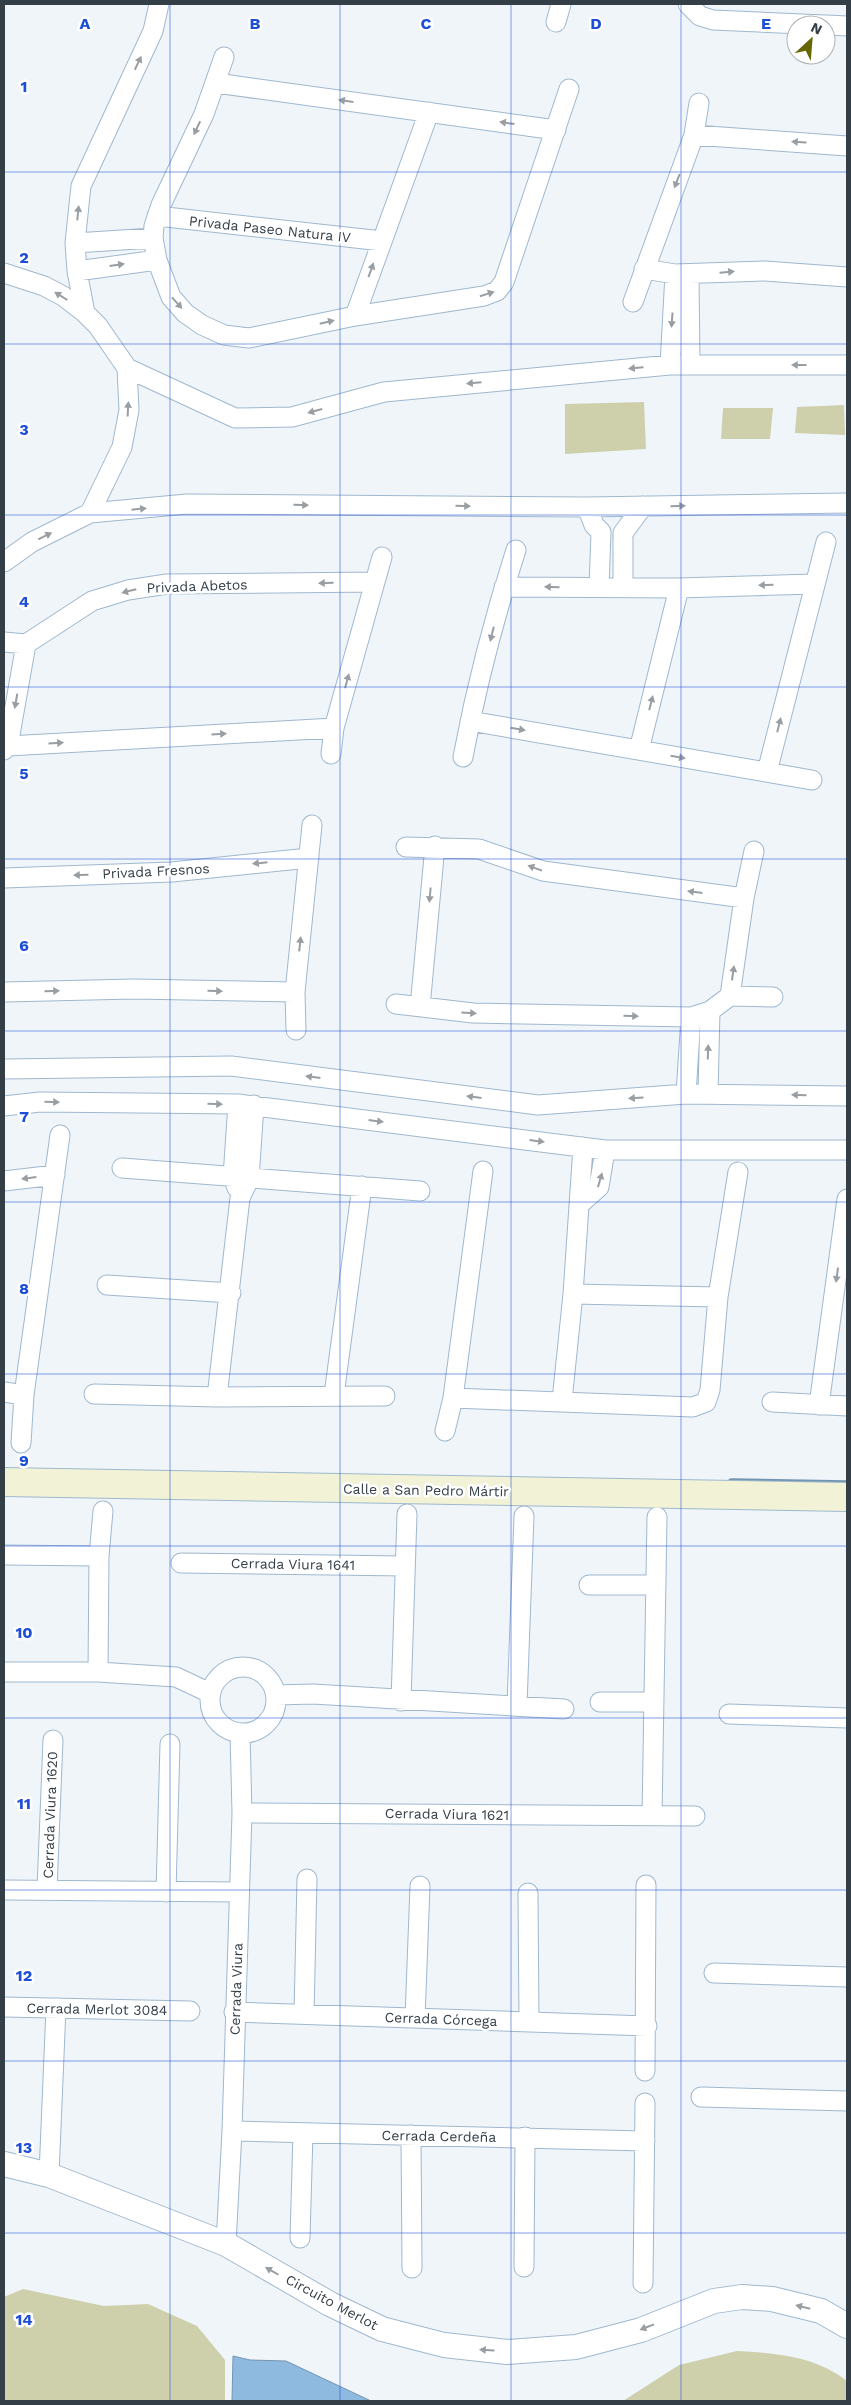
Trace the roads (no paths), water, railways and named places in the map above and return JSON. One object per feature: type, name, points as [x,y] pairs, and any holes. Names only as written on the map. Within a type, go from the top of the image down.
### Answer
[{"type":"main road","name":"Calle a San Pedro Mártir","points":[[4,1482],[847,1497]]},
{"type":"street","points":[[85,313],[76,270],[75,243],[81,186],[153,31],[160,4]]},
{"type":"street","points":[[556,22],[561,4]]},
{"type":"street","points":[[688,4],[700,16],[713,20],[786,23]]},
{"type":"street","points":[[224,56],[204,114],[157,216],[153,238],[157,260],[171,297],[185,312],[202,325],[224,335],[248,338],[266,336],[355,316],[484,296],[497,291],[504,282],[556,130],[568,89]]},
{"type":"street","points":[[216,83],[556,130]]},
{"type":"street","points":[[633,302],[694,135],[699,103]]},
{"type":"street","points":[[355,316],[429,112]]},
{"type":"street","points":[[694,135],[847,146]]},
{"type":"street","name":"Privada Paseo Natura IV","points":[[157,216],[382,241]]},
{"type":"street","points":[[75,243],[153,238]]},
{"type":"street","points":[[76,270],[157,260]]},
{"type":"street","points":[[644,269],[682,275],[765,270],[847,277]]},
{"type":"street","points":[[4,273],[44,286],[85,313],[98,326],[127,368],[235,418],[292,417],[384,392],[670,365],[847,365]]},
{"type":"street","points":[[682,275],[690,364]]},
{"type":"street","points":[[670,365],[682,275]]},
{"type":"street","points":[[90,513],[122,447],[129,410],[127,368]]},
{"type":"street","points":[[4,562],[32,542],[90,513],[187,504],[587,508],[847,503]]},
{"type":"street","points":[[623,588],[623,533],[643,506]]},
{"type":"street","points":[[587,508],[594,525],[601,532],[623,533]]},
{"type":"street","points":[[599,588],[601,532]]},
{"type":"street","points":[[767,772],[826,542]]},
{"type":"street","points":[[463,757],[470,721],[504,587],[516,550]]},
{"type":"street","points":[[331,754],[334,728],[382,557]]},
{"type":"street","name":"Privada Abetos","points":[[25,650],[92,601],[148,586],[167,584],[374,582]]},
{"type":"street","points":[[504,587],[679,588],[814,584]]},
{"type":"street","points":[[639,750],[679,588]]},
{"type":"street","points":[[4,642],[25,650]]},
{"type":"street","points":[[25,650],[6,748],[334,728]]},
{"type":"street","points":[[4,655],[25,650]]},
{"type":"street","points":[[470,721],[812,780]]},
{"type":"street","points":[[296,1030],[295,992],[312,825]]},
{"type":"street","points":[[420,1007],[435,846]]},
{"type":"street","points":[[406,847],[435,846],[479,849],[543,871],[744,898]]},
{"type":"street","points":[[730,996],[744,898],[754,851]]},
{"type":"street","name":"Privada Fresnos","points":[[4,878],[172,872],[309,858]]},
{"type":"street","points":[[4,992],[134,989],[295,992]]},
{"type":"street","points":[[396,1004],[473,1013],[691,1018],[710,1011],[730,996],[772,997]]},
{"type":"street","points":[[708,1094],[710,1011]]},
{"type":"street","points":[[686,1094],[691,1018]]},
{"type":"street","points":[[4,1069],[231,1066],[538,1105],[686,1094],[847,1096]]},
{"type":"street","points":[[4,1106],[40,1102],[246,1105],[605,1150],[847,1150]]},
{"type":"street","points":[[217,1397],[231,1293],[246,1105]]},
{"type":"street","points":[[21,1443],[24,1395],[60,1135]]},
{"type":"street","points":[[562,1401],[573,1294],[583,1147]]},
{"type":"street","points":[[580,1204],[599,1187],[605,1150]]},
{"type":"street","points":[[122,1168],[420,1190]]},
{"type":"street","points":[[445,1431],[453,1398],[483,1171]]},
{"type":"street","points":[[453,1398],[693,1407],[706,1402],[710,1390],[718,1296],[738,1172]]},
{"type":"street","points":[[4,1181],[55,1175]]},
{"type":"street","points":[[334,1395],[362,1186]]},
{"type":"street","points":[[819,1405],[845,1227],[847,1199]]},
{"type":"street","points":[[107,1285],[231,1293]]},
{"type":"street","points":[[573,1294],[718,1296]]},
{"type":"street","points":[[4,1392],[24,1395]]},
{"type":"street","points":[[94,1394],[217,1397],[385,1396]]},
{"type":"street","points":[[772,1402],[847,1406]]},
{"type":"street","points":[[98,1672],[99,1556],[103,1511]]},
{"type":"street","points":[[401,1701],[407,1514]]},
{"type":"street","points":[[517,1705],[524,1516]]},
{"type":"street","points":[[652,1816],[657,1518]]},
{"type":"street","points":[[4,1555],[99,1556]]},
{"type":"street","name":"Cerrada Viura 1641","points":[[181,1563],[405,1566]]},
{"type":"street","points":[[589,1585],[656,1586]]},
{"type":"street","points":[[247,1666],[261,1672],[271,1681],[276,1695],[275,1706],[267,1722],[252,1731],[240,1733],[228,1730],[218,1722],[211,1710],[210,1693],[212,1685],[221,1674],[233,1667],[247,1666]]},
{"type":"street","points":[[4,1672],[98,1672],[176,1677],[210,1693]]},
{"type":"street","points":[[276,1695],[313,1694],[401,1701],[517,1705],[564,1709]]},
{"type":"street","points":[[600,1702],[654,1702]]},
{"type":"street","points":[[729,1714],[847,1718]]},
{"type":"street","name":"Cerrada Viura","points":[[226,2244],[232,2131],[234,2012],[242,1813],[240,1733]]},
{"type":"street","name":"Cerrada Viura 1620","points":[[47,1890],[53,1740]]},
{"type":"street","points":[[166,1892],[170,1744]]},
{"type":"street","name":"Cerrada Viura 1621","points":[[242,1813],[695,1816]]},
{"type":"street","points":[[304,2014],[307,1879]]},
{"type":"street","points":[[415,2018],[420,1886]]},
{"type":"street","points":[[645,2071],[647,2026],[646,1886]]},
{"type":"street","name":"Cerrada Viura 1620","points":[[4,1890],[239,1892]]},
{"type":"street","points":[[528,1893],[529,2022]]},
{"type":"street","points":[[714,1973],[847,1977]]},
{"type":"street","name":"Cerrada Merlot 3084","points":[[4,2007],[190,2011]]},
{"type":"street","points":[[49,2175],[56,2008]]},
{"type":"street","name":"Cerrada Córcega","points":[[234,2012],[647,2026]]},
{"type":"street","points":[[701,2097],[847,2102]]},
{"type":"street","points":[[643,2283],[646,2103]]},
{"type":"street","name":"Cerrada Cerdeña","points":[[232,2131],[645,2141]]},
{"type":"street","points":[[300,2238],[303,2133]]},
{"type":"street","points":[[411,2136],[412,2268]]},
{"type":"street","points":[[524,2267],[525,2138]]},
{"type":"street","name":"Circuito Merlot","points":[[4,2164],[49,2175],[226,2244],[330,2304],[382,2329],[444,2345],[507,2352],[576,2347],[641,2330],[714,2301],[742,2297],[772,2299],[821,2311],[847,2326]]},
{"type":"water","points":[[233,2356],[250,2360],[286,2361],[371,2401],[232,2401]]},
{"type":"waterway","points":[[731,1481],[847,1483]]}]
